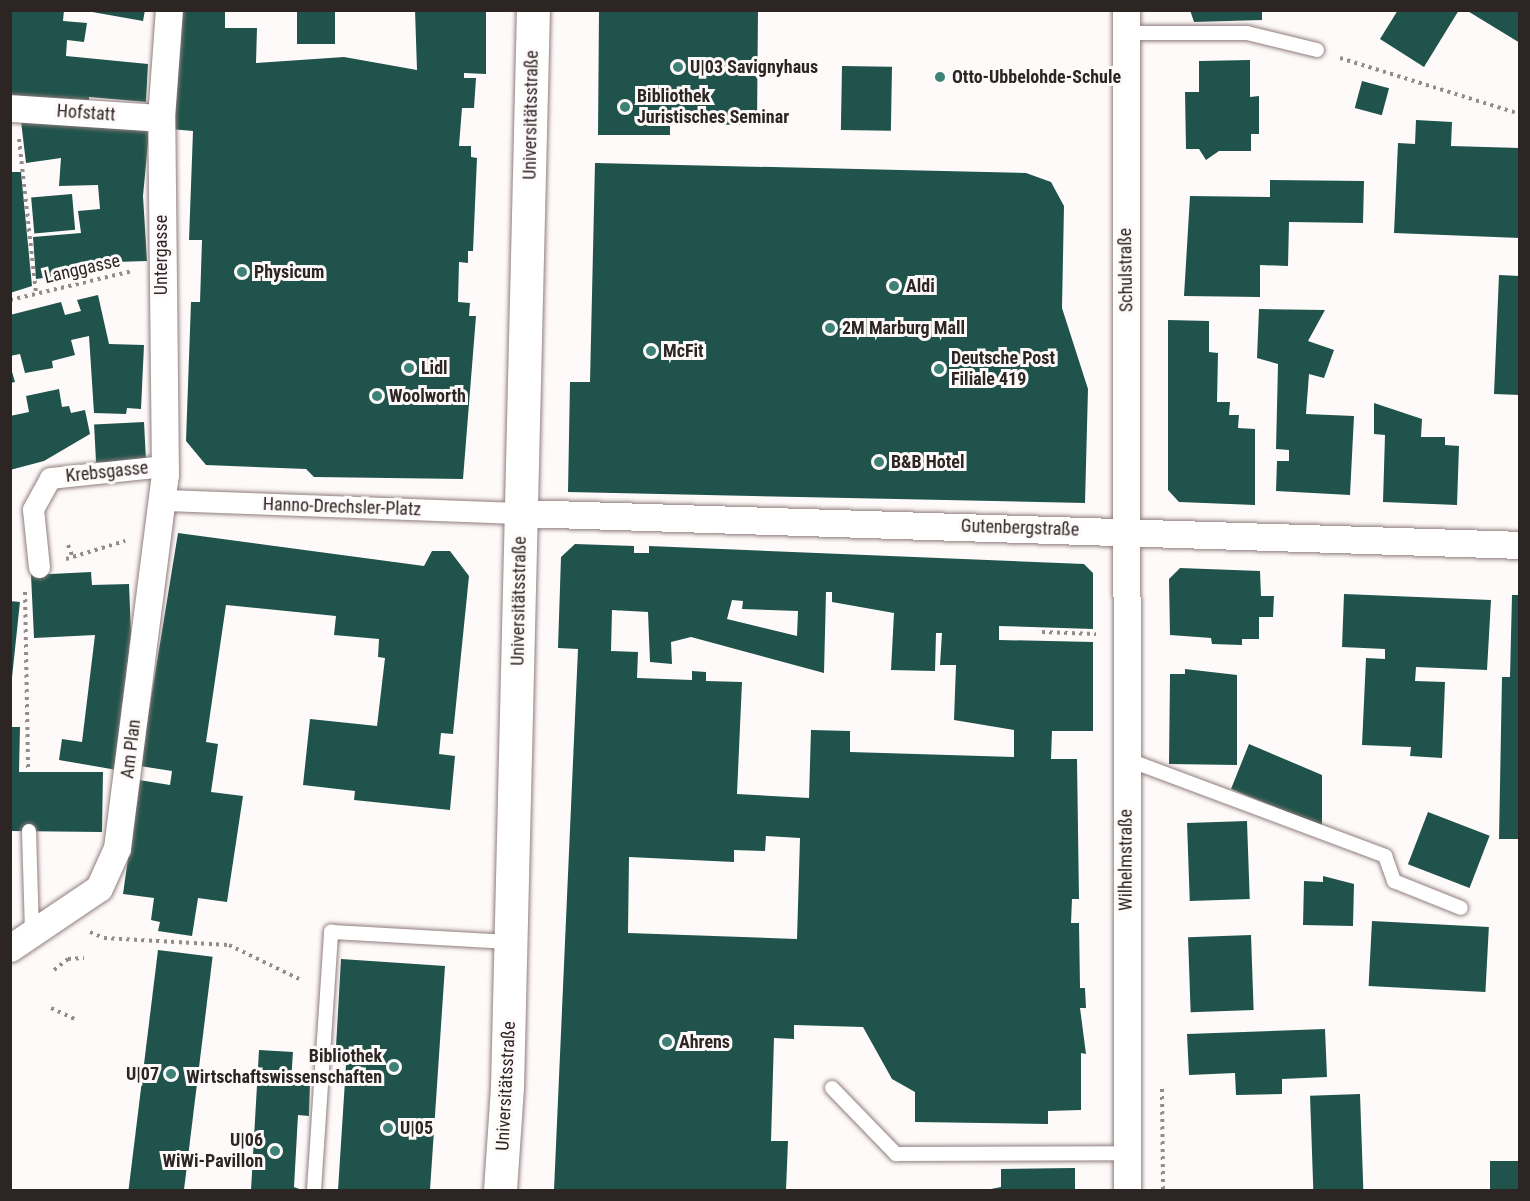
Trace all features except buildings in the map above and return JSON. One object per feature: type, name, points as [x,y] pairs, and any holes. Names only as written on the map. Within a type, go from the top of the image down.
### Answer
[{"type":"main road","name":"Universitätsstraße","points":[[500,1191],[511,942],[533,10]]},
{"type":"street","name":"Untergasse","points":[[163,500],[165,466],[160,265],[161,118],[169,10]]},
{"type":"street","name":"Schulstraße","points":[[1126,22],[1128,530]]},
{"type":"street","name":"Hofstatt","points":[[12,108],[161,118]]},
{"type":"street","name":"Krebsgasse","points":[[39,567],[33,508],[50,478],[165,466]]},
{"type":"street","name":"Hanno-Drechsler-Platz","points":[[163,500],[521,513]]},
{"type":"street","name":"Am Plan","points":[[21,941],[99,888],[115,854],[163,500]]},
{"type":"street","name":"Gutenbergstraße","points":[[521,513],[1128,530],[1520,546]]},
{"type":"street","name":"Wilhelmstraße","points":[[1127,1191],[1126,635],[1128,530]]},
{"type":"lane","points":[[1126,22],[1247,33],[1317,51]]},
{"type":"lane","points":[[1126,759],[1385,856],[1394,882],[1461,908]]},
{"type":"lane","points":[[21,941],[29,831]]},
{"type":"lane","points":[[314,1191],[331,932],[511,942]]},
{"type":"lane","points":[[832,1088],[896,1154],[1126,1153]]},
{"type":"path","points":[[1317,51],[1520,114]]},
{"type":"path","points":[[24,163],[36,294]]},
{"type":"path","name":"Langgasse","points":[[10,300],[160,265]]},
{"type":"path","points":[[66,538],[73,558]]},
{"type":"path","points":[[60,561],[114,544]]},
{"type":"path","points":[[24,581],[28,772]]},
{"type":"path","points":[[1042,632],[1126,635]]},
{"type":"path","points":[[87,930],[104,938],[229,945],[328,994]]},
{"type":"path","points":[[54,970],[68,959],[84,958]]},
{"type":"path","points":[[51,1008],[77,1020]]},
{"type":"place","name":"U|03 Savignyhaus","points":[[678,67]]},
{"type":"place","name":"Otto-Ubbelohde-Schule","points":[[940,77]]},
{"type":"place","name":"Bibliothek Juristisches Seminar","points":[[625,107]]},
{"type":"place","name":"Physicum","points":[[242,272]]},
{"type":"place","name":"Aldi","points":[[894,286]]},
{"type":"place","name":"2M Marburg Mall","points":[[830,328]]},
{"type":"place","name":"McFit","points":[[651,351]]},
{"type":"place","name":"Lidl","points":[[409,368]]},
{"type":"place","name":"Deutsche Post Filiale 419","points":[[939,369]]},
{"type":"place","name":"Woolworth","points":[[377,396]]},
{"type":"place","name":"B&B Hotel","points":[[879,462]]},
{"type":"place","name":"Ahrens","points":[[667,1042]]},
{"type":"place","name":"Bibliothek Wirtschaftswissenschaften","points":[[394,1067]]},
{"type":"place","name":"U|07","points":[[171,1074]]},
{"type":"place","name":"U|05","points":[[388,1128]]},
{"type":"place","name":"U|06 WiWi-Pavillon","points":[[275,1151]]}]
